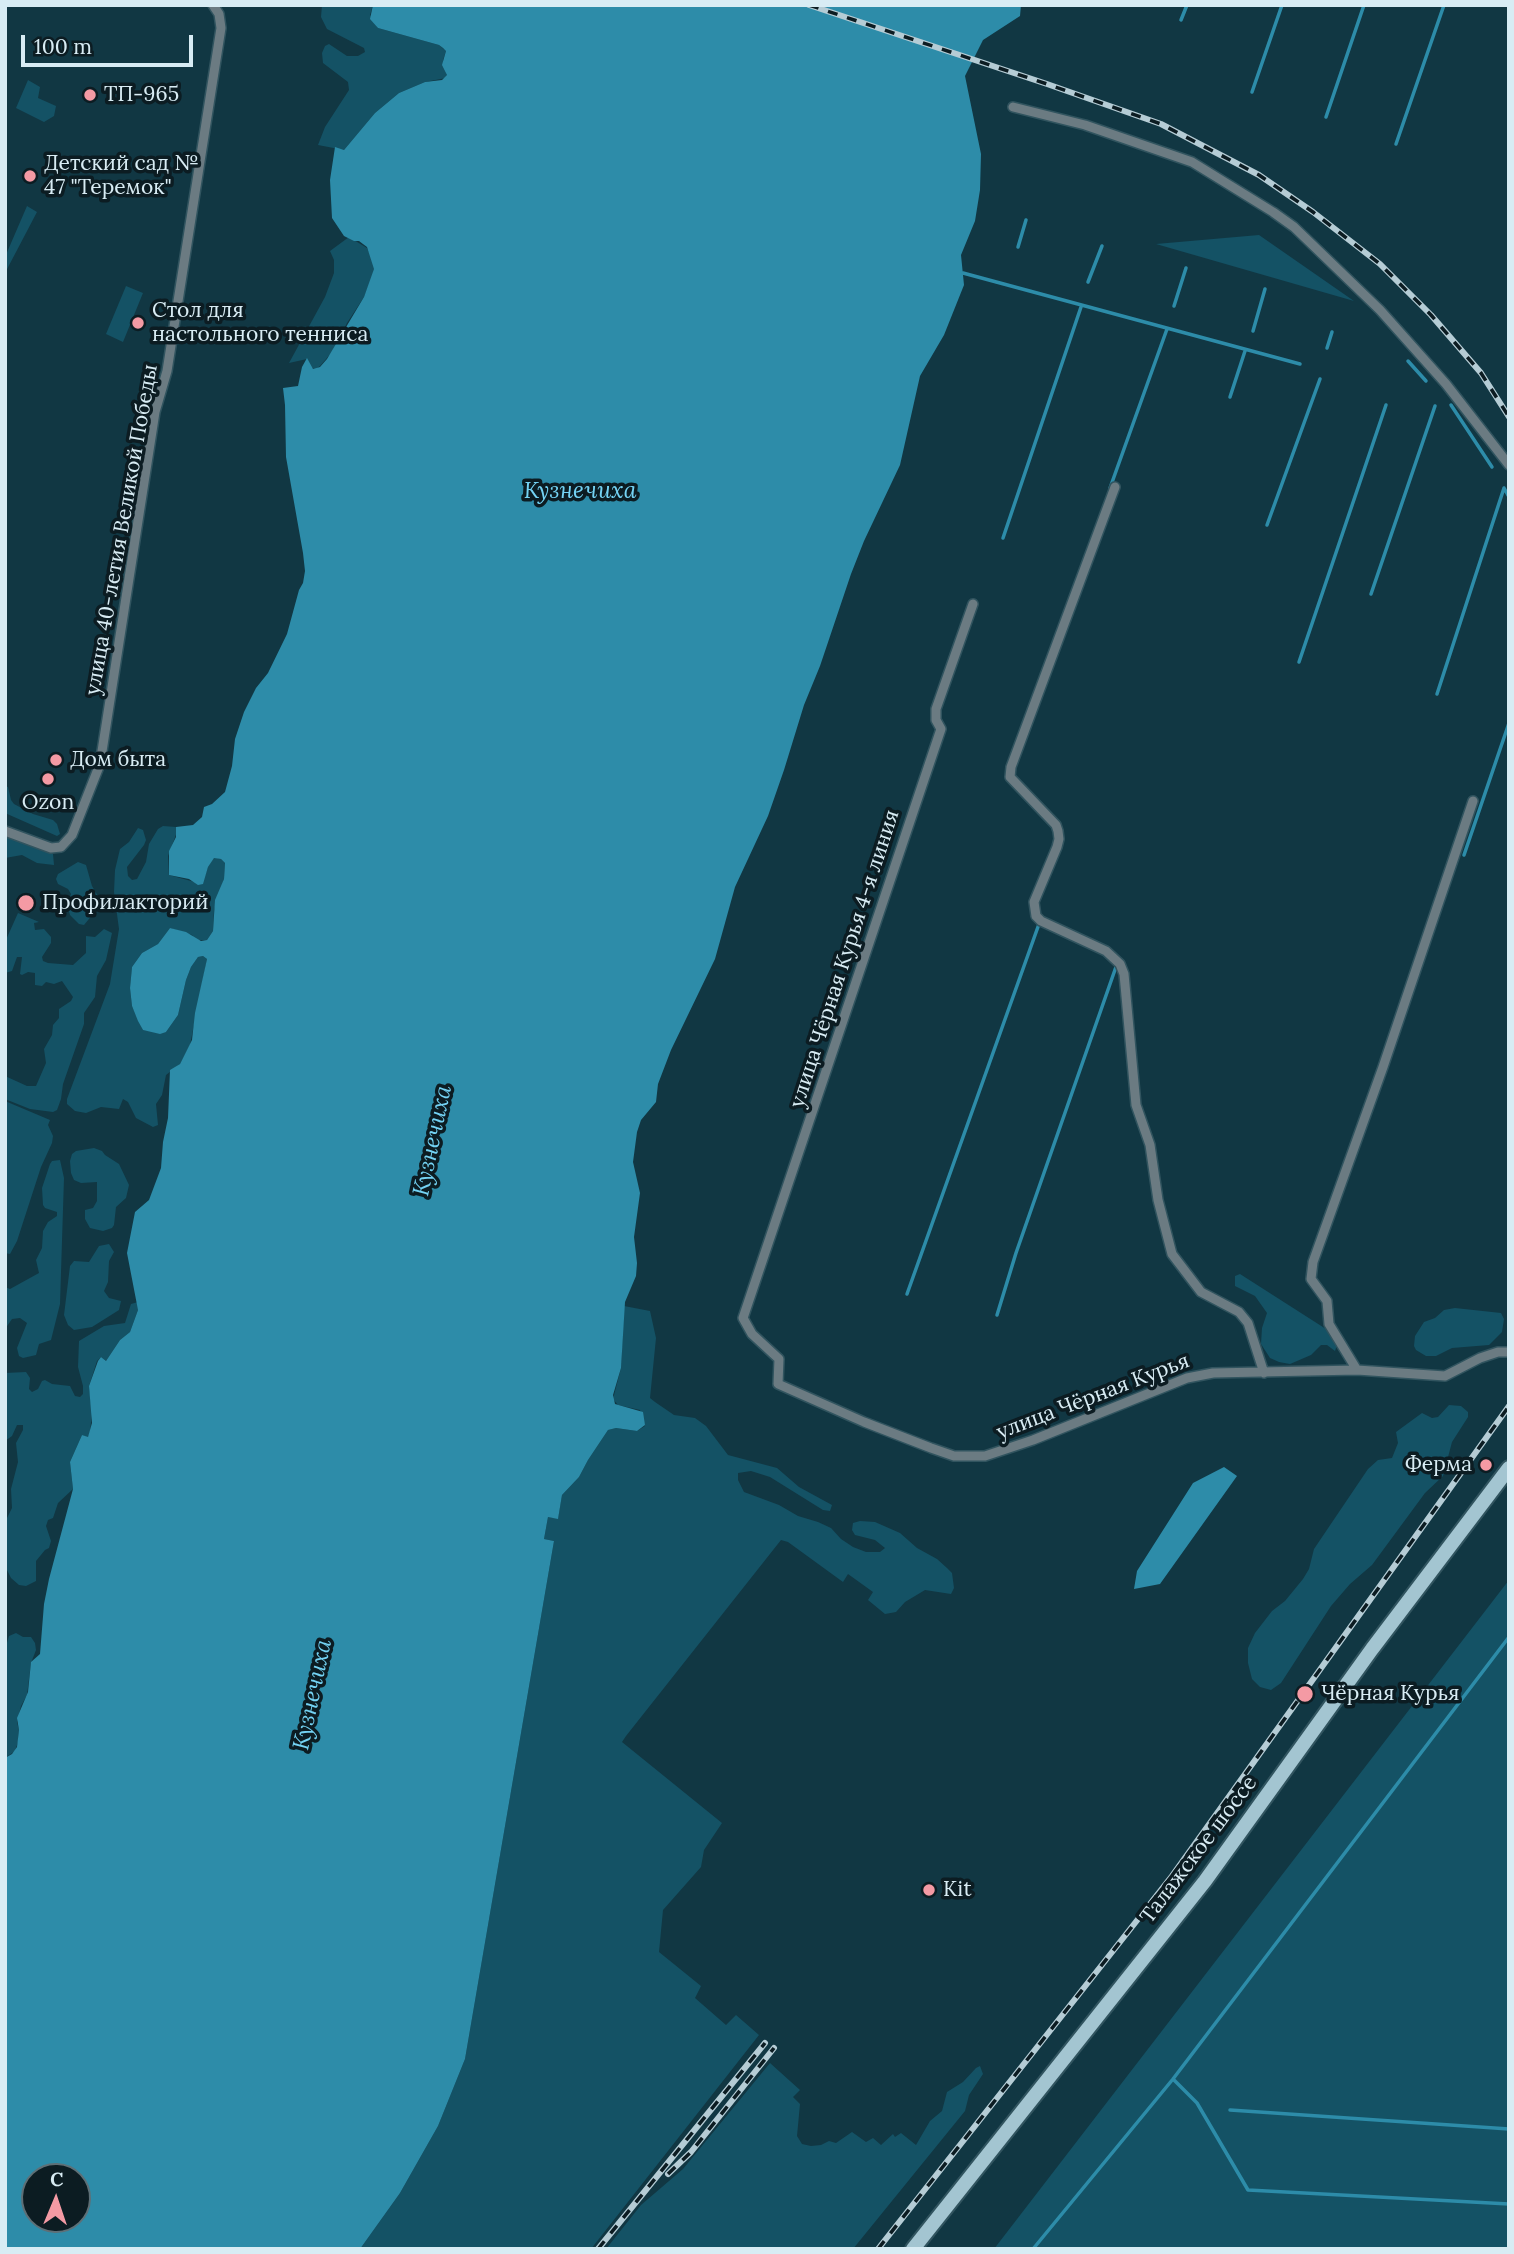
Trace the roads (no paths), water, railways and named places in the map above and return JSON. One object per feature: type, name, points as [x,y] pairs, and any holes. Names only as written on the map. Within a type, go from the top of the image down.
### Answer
[{"type":"main road","name":"Талажское шоссе","points":[[913,2249],[1205,1881],[1380,1638],[1509,1468]]},
{"type":"street","name":"улица 40-летия Великой Победы","points":[[5,831],[51,848],[61,847],[72,835],[100,764],[155,412],[167,371],[221,28],[219,14],[213,5]]},
{"type":"street","points":[[1013,107],[1085,125],[1192,162],[1273,212],[1294,228],[1380,310],[1447,384],[1509,466]]},
{"type":"street","points":[[1115,486],[1010,777],[1056,825],[1059,839],[1034,902],[1036,916],[1041,921],[1106,951],[1120,964],[1124,974],[1136,1105],[1150,1145],[1157,1200],[1172,1254],[1201,1292],[1238,1312],[1248,1323],[1264,1373],[1357,1370],[1445,1376],[1480,1358],[1498,1352],[1509,1352]]},
{"type":"street","name":"улица Чёрная Курья 4-я линия","points":[[746,1326],[743,1318],[941,729],[936,720],[936,709],[973,604]]},
{"type":"street","points":[[1357,1370],[1329,1324],[1327,1301],[1311,1279],[1313,1262],[1383,1067],[1473,800]]},
{"type":"street","name":"улица Чёрная Курья","points":[[746,1326],[752,1335],[779,1359],[778,1384],[864,1422],[954,1456],[985,1456],[1033,1440],[1187,1378],[1213,1373],[1264,1373]]},
{"type":"water","name":"Кузнечиха","points":[[373,5],[1021,5],[1020,16],[983,40],[965,76],[981,154],[980,190],[975,221],[961,255],[964,285],[944,335],[920,376],[900,465],[851,574],[768,816],[735,887],[715,959],[671,1050],[658,1084],[656,1102],[641,1120],[637,1132],[633,1162],[640,1193],[634,1237],[636,1276],[625,1302],[621,1368],[613,1395],[615,1404],[643,1412],[645,1425],[637,1431],[616,1428],[608,1430],[579,1477],[562,1495],[558,1519],[548,1517],[544,1539],[554,1541],[465,2059],[438,2126],[400,2193],[360,2249],[5,2249],[5,1758],[17,1747],[17,1718],[28,1692],[31,1662],[40,1654],[49,1579],[73,1489],[70,1462],[82,1435],[88,1437],[92,1423],[89,1386],[98,1361],[101,1357],[106,1361],[120,1340],[130,1332],[138,1310],[127,1253],[135,1212],[149,1200],[161,1168],[168,1118],[170,1070],[180,1064],[192,1040],[207,959],[198,957],[191,967],[178,1015],[166,1032],[160,1034],[143,1030],[138,1021],[132,1006],[130,988],[132,967],[142,953],[158,944],[170,928],[186,932],[201,941],[207,940],[213,931],[215,900],[224,879],[225,863],[214,858],[203,884],[198,885],[189,879],[169,875],[169,851],[176,837],[176,827],[193,825],[202,817],[204,807],[212,804],[225,792],[235,739],[244,712],[256,688],[268,673],[287,634],[303,583],[303,553],[286,457],[283,388],[298,386],[307,358],[313,369],[320,367],[327,359],[364,297],[374,269],[367,247],[344,236],[332,218],[330,180],[335,147],[344,150],[375,113],[399,93],[425,82],[442,80],[447,75],[442,65],[446,51],[439,45],[378,28],[370,19]]},
{"type":"water","points":[[1224,1467],[1237,1476],[1160,1584],[1134,1589],[1137,1571],[1193,1483]]},
{"type":"waterway","points":[[1181,20],[1187,5]]},
{"type":"waterway","points":[[1252,92],[1282,5]]},
{"type":"waterway","points":[[1326,117],[1364,5]]},
{"type":"waterway","points":[[1396,144],[1444,5]]},
{"type":"waterway","points":[[1018,247],[1026,220]]},
{"type":"waterway","points":[[1088,282],[1102,246]]},
{"type":"waterway","points":[[1174,306],[1186,268]]},
{"type":"waterway","points":[[963,273],[1300,364]]},
{"type":"waterway","points":[[1253,331],[1265,289]]},
{"type":"waterway","points":[[1003,538],[1081,307]]},
{"type":"waterway","points":[[1110,488],[1167,329]]},
{"type":"waterway","points":[[1327,348],[1332,332]]},
{"type":"waterway","points":[[1230,397],[1245,351]]},
{"type":"waterway","points":[[1408,361],[1426,381]]},
{"type":"waterway","points":[[1267,525],[1320,379]]},
{"type":"waterway","points":[[1299,662],[1386,405]]},
{"type":"waterway","points":[[1451,405],[1492,467]]},
{"type":"waterway","points":[[1371,594],[1435,406]]},
{"type":"waterway","points":[[1437,694],[1504,488],[1509,497]]},
{"type":"waterway","points":[[1464,855],[1509,723]]},
{"type":"waterway","points":[[907,1294],[1039,924]]},
{"type":"waterway","points":[[997,1315],[1117,964]]},
{"type":"waterway","points":[[1033,2249],[1173,2079],[1509,1637]]},
{"type":"waterway","points":[[1173,2079],[1197,2103],[1248,2190],[1509,2204]]},
{"type":"waterway","points":[[1230,2110],[1509,2129]]},
{"type":"railway","points":[[809,5],[1161,124],[1259,175],[1313,212],[1380,264],[1431,315],[1481,373],[1509,417]]},
{"type":"railway","points":[[878,2249],[1172,1876],[1509,1406]]},
{"type":"railway","points":[[598,2249],[765,2043]]},
{"type":"railway","points":[[668,2174],[691,2152],[774,2048]]},
{"type":"place","name":"ТП-965","points":[[90,95]]},
{"type":"place","name":"Детский сад № 47 \"Теремок\"","points":[[30,176]]},
{"type":"place","name":"Стол для настольного тенниса","points":[[138,323]]},
{"type":"place","name":"Дом быта","points":[[56,760]]},
{"type":"place","name":"Ozon","points":[[48,779]]},
{"type":"place","name":"Профилакторий","points":[[26,903]]},
{"type":"place","name":"Ферма","points":[[1486,1465]]},
{"type":"place","name":"Чёрная Курья","points":[[1305,1694]]},
{"type":"place","name":"Kit","points":[[929,1890]]}]
